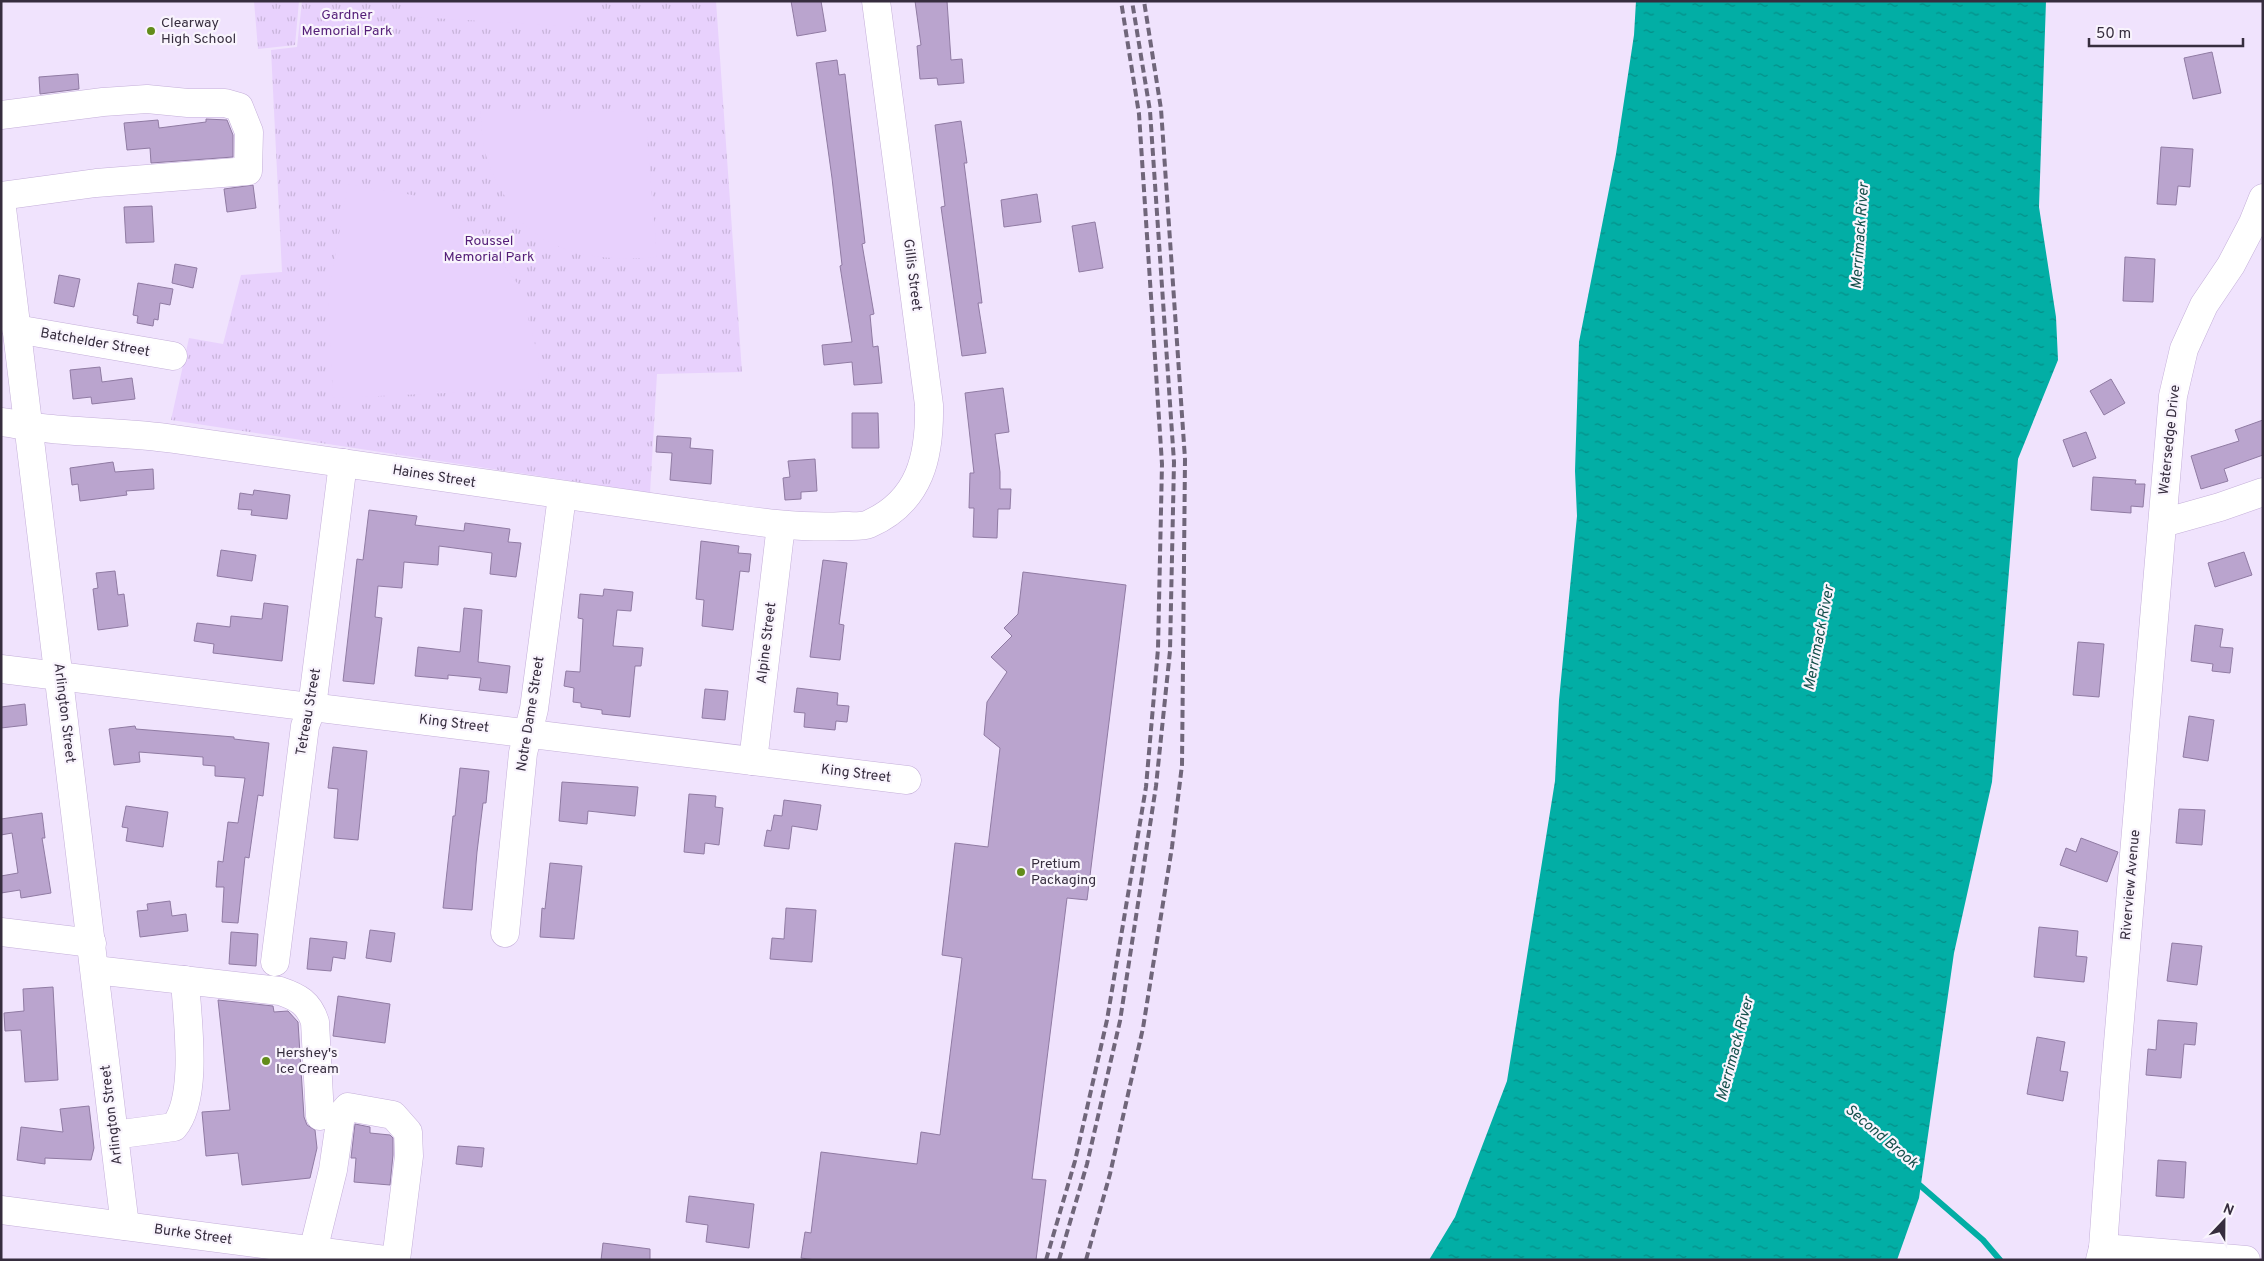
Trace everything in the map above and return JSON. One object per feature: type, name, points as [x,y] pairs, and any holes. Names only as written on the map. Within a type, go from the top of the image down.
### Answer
[{"type":"street","name":"Gillis Street","points":[[867,525],[907,497],[920,476],[927,453],[929,429],[929,405],[876,1]]},
{"type":"street","points":[[1,115],[104,102],[147,99],[188,103],[225,103],[239,107],[249,132],[248,171],[96,183],[1,196]]},
{"type":"street","name":"Watersedge Drive","points":[[2163,523],[2164,488],[2173,396],[2184,349],[2204,305],[2231,265],[2253,223],[2263,198]]},
{"type":"street","name":"Arlington Street","points":[[1,200],[125,1226]]},
{"type":"street","name":"Batchelder Street","points":[[16,330],[173,356]]},
{"type":"street","name":"Haines Street","points":[[1,422],[172,438],[562,496],[781,525],[828,527],[867,525]]},
{"type":"street","name":"Tetreau Street","points":[[276,962],[305,726],[312,707],[343,463]]},
{"type":"street","points":[[2163,523],[2220,507],[2263,492]]},
{"type":"street","name":"Notre Dame Street","points":[[505,933],[523,753],[534,709],[562,496]]},
{"type":"street","name":"Riverview Avenue","points":[[2101,1254],[2163,523]]},
{"type":"street","name":"Alpine Street","points":[[753,761],[781,525]]},
{"type":"street","name":"King Street","points":[[1,669],[907,780]]},
{"type":"street","points":[[1,932],[92,943]]},
{"type":"street","points":[[95,970],[280,991],[303,1001],[311,1010],[315,1022],[320,1116]]},
{"type":"street","points":[[114,1135],[174,1127],[180,1120],[189,1082],[190,1058],[185,980]]},
{"type":"street","points":[[313,1252],[333,1170],[341,1115],[348,1107],[393,1115],[408,1132],[409,1156],[396,1260]]},
{"type":"street","name":"Burke Street","points":[[1,1210],[385,1260]]},
{"type":"street","points":[[2101,1254],[2246,1260]]},
{"type":"green space","points":[[254,1],[299,1],[295,45],[258,49]]},
{"type":"green space","name":"Roussel Memorial Park","points":[[302,1],[716,1],[742,372],[657,374],[650,493],[171,420],[189,338],[223,344],[241,275],[282,272],[271,50],[297,47]]},
{"type":"green space","points":[[417,1],[582,1],[580,27],[416,17]]},
{"type":"green space","points":[[481,110],[645,112],[657,257],[620,259],[583,254],[549,242],[533,232],[519,219],[497,183],[483,143]]},
{"type":"green space","points":[[348,184],[418,196],[456,215],[488,244],[520,287],[538,356],[539,389],[333,398],[328,296]]},
{"type":"water","name":"Merrimack River","points":[[1636,1],[2046,1],[2039,207],[2056,317],[2058,360],[2018,459],[1992,782],[1954,953],[1919,1198],[1897,1260],[1429,1260],[1455,1217],[1507,1081],[1555,781],[1559,700],[1577,516],[1575,471],[1579,342],[1616,154],[1634,35]]},
{"type":"building","points":[[791,1],[821,1],[826,31],[797,36]]},
{"type":"building","points":[[915,1],[947,1],[951,60],[962,59],[964,83],[938,85],[937,78],[920,79],[917,46],[921,45]]},
{"type":"building","points":[[2212,52],[2221,93],[2193,99],[2184,58]]},
{"type":"building","points":[[837,60],[839,75],[845,74],[865,243],[862,244],[874,314],[870,315],[873,347],[878,346],[882,383],[854,385],[852,362],[824,365],[822,345],[852,342],[840,266],[842,265],[832,178],[816,63]]},
{"type":"building","points":[[78,74],[79,89],[40,94],[39,77]]},
{"type":"building","points":[[206,119],[227,120],[233,135],[233,157],[151,163],[150,148],[127,150],[124,123],[158,120],[159,128],[206,122]]},
{"type":"building","points":[[961,121],[967,163],[964,163],[982,303],[978,303],[986,353],[962,356],[941,207],[945,206],[935,125]]},
{"type":"building","points":[[2161,147],[2193,149],[2190,187],[2178,186],[2176,205],[2157,204]]},
{"type":"building","points":[[253,185],[256,208],[227,212],[224,189]]},
{"type":"building","points":[[1037,194],[1041,222],[1004,227],[1001,200]]},
{"type":"building","points":[[152,206],[154,242],[126,243],[124,207]]},
{"type":"building","points":[[1095,222],[1103,268],[1079,272],[1072,226]]},
{"type":"building","points":[[2125,257],[2155,259],[2153,302],[2123,301]]},
{"type":"building","points":[[175,264],[197,268],[193,288],[172,283]]},
{"type":"building","points":[[59,275],[80,279],[74,307],[54,303]]},
{"type":"building","points":[[138,283],[173,289],[170,305],[160,303],[158,320],[154,319],[153,326],[137,323],[138,316],[133,315]]},
{"type":"building","points":[[100,367],[102,382],[132,378],[135,399],[92,404],[91,397],[73,399],[70,370]]},
{"type":"building","points":[[2111,379],[2125,403],[2104,415],[2090,391]]},
{"type":"building","points":[[1003,388],[1009,432],[995,434],[1000,472],[1000,489],[1011,489],[1010,509],[998,509],[997,538],[973,537],[974,508],[969,508],[970,473],[974,473],[965,393]]},
{"type":"building","points":[[852,413],[878,413],[879,448],[852,448]]},
{"type":"building","points":[[2263,420],[2263,455],[2224,469],[2228,481],[2201,489],[2191,456],[2239,441],[2235,430]]},
{"type":"building","points":[[2086,432],[2096,458],[2073,467],[2063,440]]},
{"type":"building","points":[[657,436],[691,438],[690,448],[713,450],[711,484],[670,480],[672,453],[656,452]]},
{"type":"building","points":[[815,459],[817,491],[801,492],[801,499],[785,500],[783,478],[790,477],[788,461]]},
{"type":"building","points":[[113,462],[115,472],[153,469],[154,489],[126,491],[127,495],[80,501],[78,484],[72,485],[70,468]]},
{"type":"building","points":[[2093,477],[2136,480],[2135,484],[2145,484],[2143,507],[2131,506],[2131,513],[2091,510]]},
{"type":"building","points":[[254,490],[290,495],[287,519],[251,515],[252,510],[238,509],[240,493],[253,495]]},
{"type":"building","points":[[369,510],[417,516],[415,525],[464,531],[465,523],[510,529],[508,542],[521,543],[516,577],[490,574],[492,553],[439,546],[438,565],[404,562],[402,588],[378,586],[375,617],[382,618],[374,684],[343,681],[357,559],[363,560]]},
{"type":"building","points":[[701,541],[739,546],[738,553],[751,554],[749,572],[740,571],[733,630],[702,626],[704,600],[696,599]]},
{"type":"building","points":[[221,550],[256,555],[252,581],[217,576]]},
{"type":"building","points":[[2244,552],[2252,575],[2215,587],[2208,563]]},
{"type":"building","points":[[823,560],[847,563],[839,624],[844,625],[840,660],[810,657]]},
{"type":"building","points":[[115,571],[118,595],[124,594],[128,626],[98,630],[93,589],[98,588],[96,573]]},
{"type":"building","name":"Pretium Packaging","points":[[1023,572],[1126,585],[1087,900],[1067,898],[1032,1179],[1046,1180],[1036,1260],[816,1260],[801,1258],[805,1232],[811,1233],[821,1152],[917,1164],[921,1132],[940,1135],[962,958],[942,955],[955,843],[988,847],[1000,748],[984,735],[987,702],[1007,672],[991,657],[1012,636],[1004,628],[1018,614]]},
{"type":"building","points":[[604,589],[633,592],[631,611],[617,610],[613,646],[643,648],[641,666],[635,666],[630,717],[602,714],[602,710],[581,707],[581,703],[573,702],[574,688],[564,686],[566,671],[580,672],[583,619],[578,618],[580,594],[603,596]]},
{"type":"building","points":[[264,603],[288,606],[282,661],[213,653],[214,644],[194,641],[197,623],[230,627],[231,616],[262,619]]},
{"type":"building","points":[[464,608],[482,610],[478,662],[510,666],[507,693],[479,690],[481,678],[448,675],[448,679],[415,676],[418,647],[460,652]]},
{"type":"building","points":[[2195,625],[2223,629],[2220,647],[2233,648],[2230,673],[2212,671],[2213,664],[2191,661]]},
{"type":"building","points":[[2078,642],[2104,644],[2099,697],[2073,695]]},
{"type":"building","points":[[797,688],[838,693],[837,705],[849,706],[847,722],[836,721],[835,730],[804,727],[805,713],[794,712]]},
{"type":"building","points":[[705,689],[728,691],[725,720],[702,718]]},
{"type":"building","points":[[25,704],[27,725],[1,728],[1,707]]},
{"type":"building","points":[[2189,716],[2214,720],[2208,761],[2183,757]]},
{"type":"building","points":[[135,726],[136,729],[234,737],[234,739],[269,743],[263,796],[258,795],[249,858],[245,857],[238,923],[222,922],[224,887],[216,887],[218,861],[223,862],[228,822],[238,823],[245,778],[215,776],[215,766],[203,765],[203,757],[139,752],[140,762],[114,765],[109,729]]},
{"type":"building","points":[[333,747],[367,751],[358,840],[334,838],[338,789],[328,788]]},
{"type":"building","points":[[460,768],[489,771],[486,803],[483,803],[477,852],[472,910],[443,908]]},
{"type":"building","points":[[562,782],[638,787],[635,816],[588,811],[587,824],[559,821]]},
{"type":"building","points":[[689,794],[716,796],[715,807],[723,808],[719,845],[705,843],[704,854],[684,852]]},
{"type":"building","points":[[784,800],[821,805],[817,830],[792,826],[789,849],[764,846],[767,830],[771,831],[774,815],[782,816]]},
{"type":"building","points":[[126,806],[168,812],[163,847],[126,841],[128,828],[122,827]]},
{"type":"building","points":[[2179,809],[2205,810],[2202,845],[2176,843]]},
{"type":"building","points":[[42,813],[45,838],[42,838],[51,893],[21,898],[20,890],[1,893],[1,876],[18,873],[12,833],[1,835],[1,819]]},
{"type":"building","points":[[2081,838],[2118,852],[2107,882],[2060,865],[2066,848],[2076,852]]},
{"type":"building","points":[[550,863],[582,866],[574,939],[540,937],[542,908],[545,909]]},
{"type":"building","points":[[170,901],[172,916],[186,914],[188,931],[140,937],[137,911],[148,910],[147,904]]},
{"type":"building","points":[[786,908],[816,910],[812,962],[770,959],[772,938],[784,939]]},
{"type":"building","points":[[2039,927],[2078,931],[2076,956],[2087,957],[2084,982],[2034,977]]},
{"type":"building","points":[[370,930],[395,933],[391,962],[366,958]]},
{"type":"building","points":[[231,932],[258,934],[256,966],[229,964]]},
{"type":"building","points":[[310,938],[347,942],[345,959],[333,957],[331,971],[307,969]]},
{"type":"building","points":[[2172,943],[2202,946],[2197,985],[2167,981]]},
{"type":"building","points":[[53,987],[58,1080],[25,1082],[21,1030],[5,1031],[4,1013],[24,1011],[23,989]]},
{"type":"building","points":[[338,996],[390,1004],[385,1043],[333,1036]]},
{"type":"building","name":"Hershey's Ice Cream","points":[[218,1000],[273,1006],[274,1012],[288,1011],[298,1022],[304,1117],[307,1125],[315,1130],[317,1148],[310,1178],[242,1185],[238,1153],[206,1156],[202,1112],[230,1110]]},
{"type":"building","points":[[2158,1020],[2197,1023],[2195,1045],[2184,1044],[2181,1078],[2146,1075],[2148,1049],[2156,1050]]},
{"type":"building","points":[[2037,1037],[2065,1042],[2060,1071],[2068,1072],[2063,1101],[2027,1094]]},
{"type":"building","points":[[89,1106],[94,1148],[91,1160],[45,1158],[45,1164],[17,1160],[21,1127],[63,1132],[60,1109]]},
{"type":"building","points":[[355,1124],[370,1127],[370,1133],[390,1135],[393,1138],[390,1185],[354,1182],[356,1158],[351,1158]]},
{"type":"building","points":[[458,1146],[484,1148],[482,1167],[456,1164]]},
{"type":"building","points":[[2158,1160],[2186,1162],[2184,1198],[2156,1196]]},
{"type":"building","points":[[689,1196],[754,1204],[749,1248],[706,1242],[708,1225],[686,1222]]},
{"type":"building","points":[[603,1243],[650,1249],[650,1260],[601,1260]]},
{"type":"waterway","name":"Second Brook","points":[[1915,1181],[1983,1240],[2000,1260]]},
{"type":"railway","points":[[1046,1260],[1075,1161],[1107,1020],[1146,787],[1158,649],[1162,464],[1139,114],[1121,1]]},
{"type":"railway","points":[[1059,1260],[1087,1164],[1120,1021],[1156,786],[1170,651],[1174,462],[1150,111],[1132,1]]},
{"type":"railway","points":[[1086,1260],[1110,1174],[1143,1028],[1172,847],[1182,765],[1185,459],[1161,109],[1144,1]]},
{"type":"place","name":"Clearway High School","points":[[151,31]]},
{"type":"place","name":"Pretium Packaging","points":[[1021,872]]},
{"type":"place","name":"Hershey's Ice Cream","points":[[266,1061]]},
{"type":"park label","name":"Gardner Memorial Park","points":[[347,24]]}]
